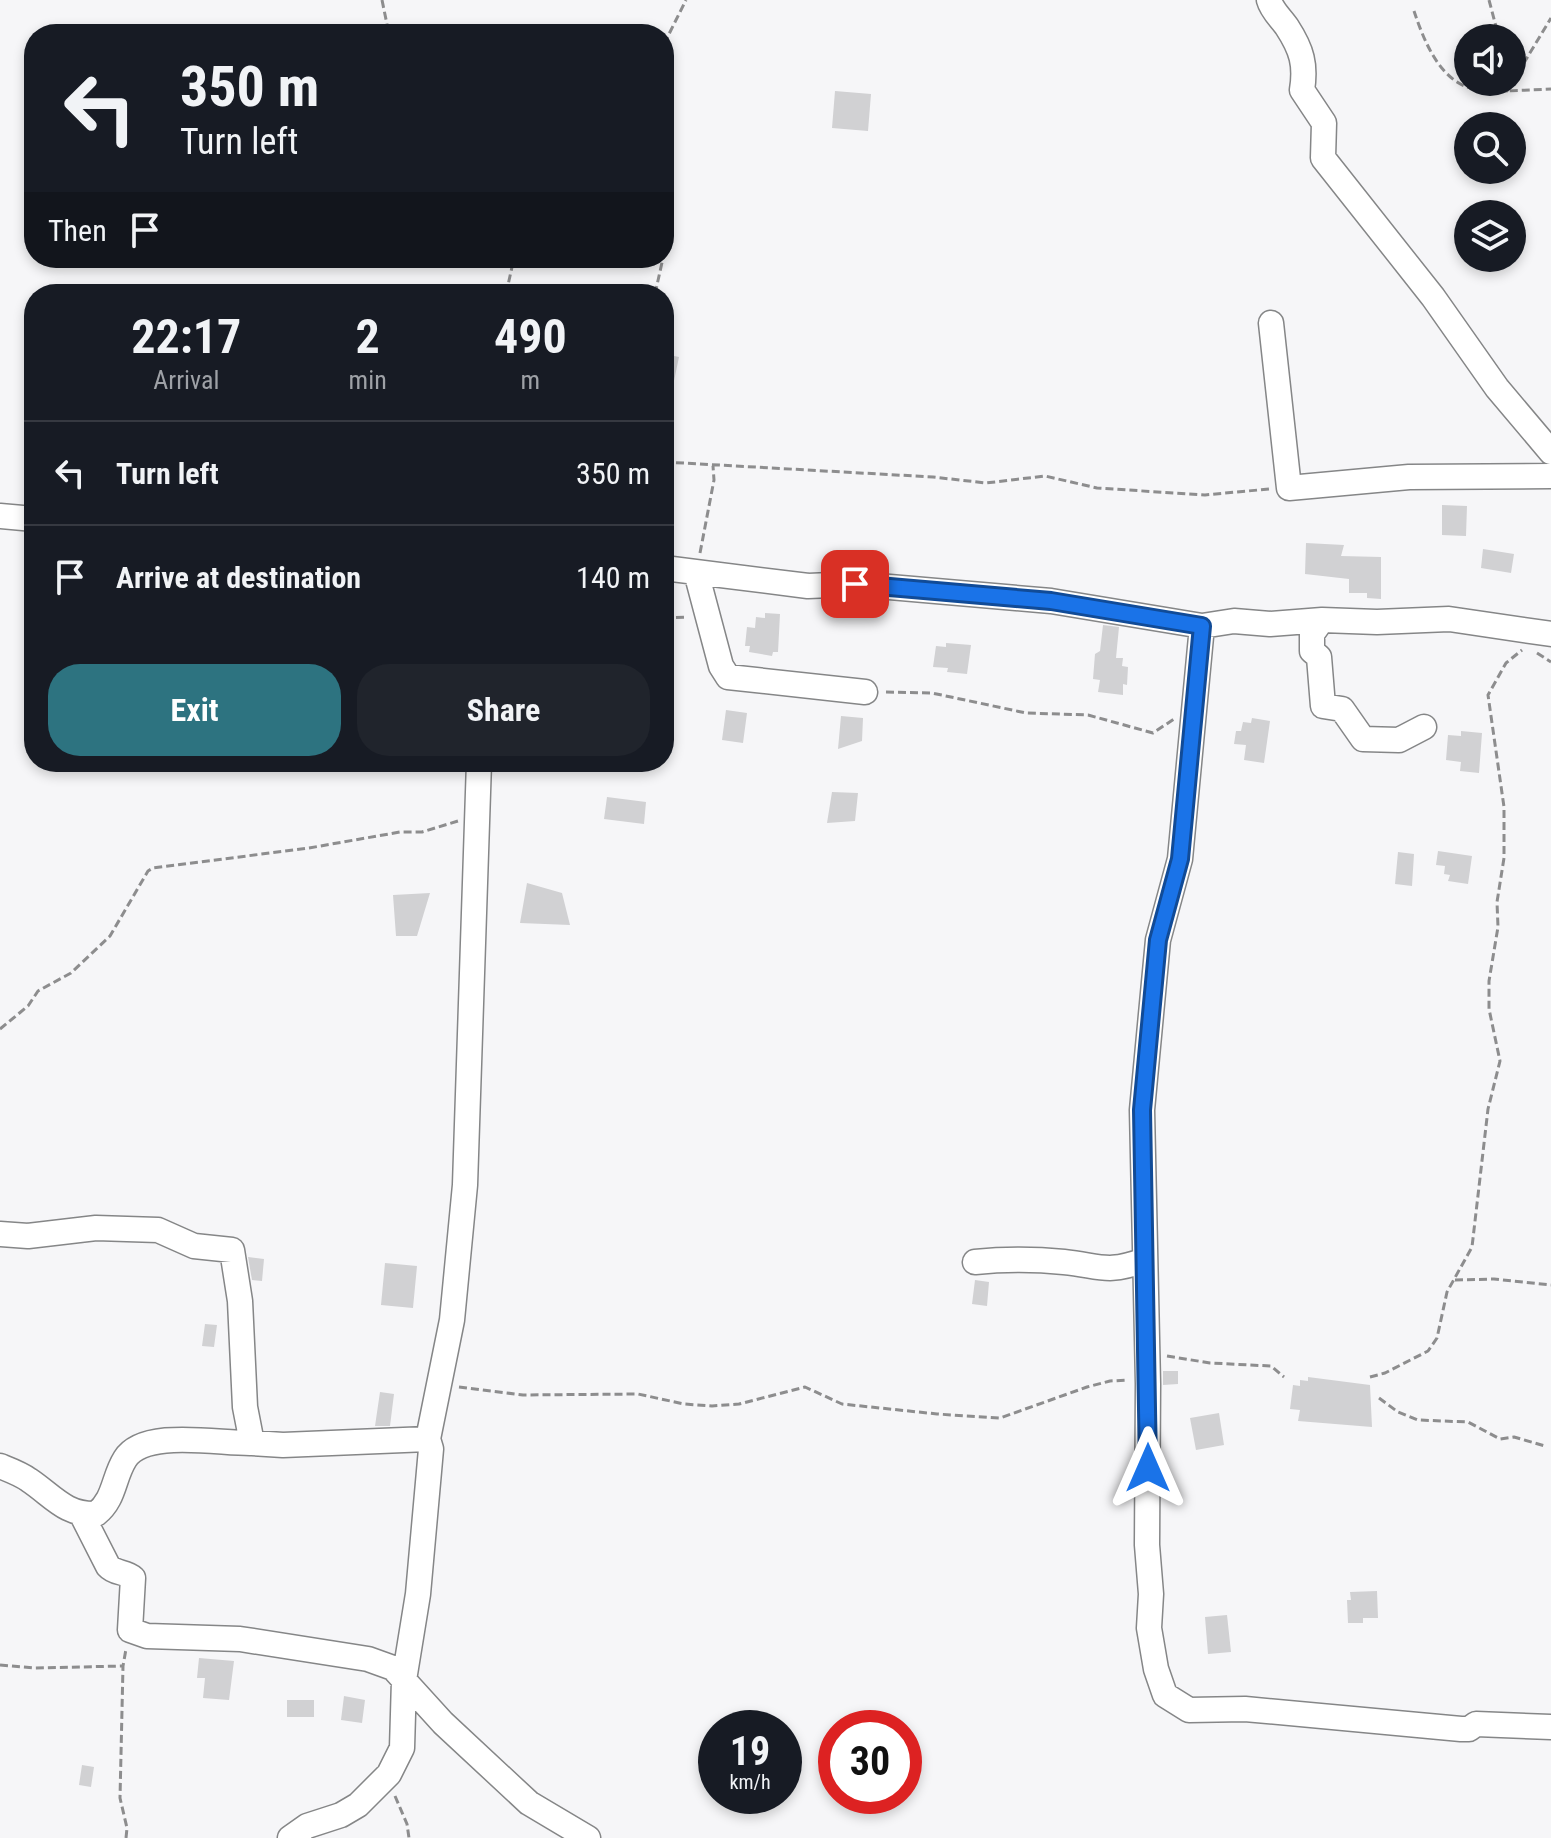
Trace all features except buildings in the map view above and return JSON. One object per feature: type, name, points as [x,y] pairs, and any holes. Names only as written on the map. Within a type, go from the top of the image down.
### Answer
[{"type":"street","points":[[1269,0],[1270,6],[1287,27],[1306,67],[1302,90],[1324,123],[1323,158],[1433,297],[1497,388],[1551,452]]},
{"type":"street","points":[[1271,323],[1289,488],[1409,477],[1551,476]]},
{"type":"street","points":[[0,516],[24,518]]},
{"type":"street","points":[[674,569],[808,586],[855,584],[1051,601],[1202,626],[1234,621],[1270,624],[1322,620],[1377,622],[1449,619],[1550,634]]},
{"type":"street","points":[[696,572],[721,666],[728,677],[865,692]]},
{"type":"street","points":[[1322,620],[1312,634],[1312,651],[1319,657],[1323,706],[1342,709],[1363,739],[1399,740],[1424,727]]},
{"type":"street","points":[[1202,626],[1180,859],[1158,940],[1142,1110],[1150,1632],[1156,1669],[1168,1698],[1193,1711],[1245,1709],[1461,1729],[1469,1729],[1476,1724],[1551,1727]]},
{"type":"street","points":[[290,1838],[307,1826],[349,1810],[387,1777],[402,1748],[404,1680],[418,1594],[431,1449],[428,1439],[452,1320],[465,1185],[479,772]]},
{"type":"street","points":[[0,1234],[28,1236],[96,1228],[158,1230],[194,1246],[232,1250],[240,1301],[245,1407],[252,1443]]},
{"type":"street","points":[[975,1262],[1014,1258],[1109,1270],[1145,1260]]},
{"type":"street","points":[[0,1466],[28,1478],[66,1510],[82,1515],[96,1514],[103,1509],[109,1502],[125,1458],[149,1442],[181,1440],[283,1445],[428,1439]]},
{"type":"street","points":[[82,1515],[112,1571],[133,1578],[130,1630],[147,1636],[240,1639],[368,1659],[393,1668],[443,1723],[529,1803],[588,1838]]},
{"type":"path","points":[[382,0],[387,24]]},
{"type":"path","points":[[674,24],[686,0]]},
{"type":"path","points":[[1489,0],[1495,24]]},
{"type":"path","points":[[1414,11],[1424,40],[1454,80]]},
{"type":"path","points":[[1526,59],[1551,18]]},
{"type":"path","points":[[1526,90],[1551,89]]},
{"type":"path","points":[[674,462],[933,477],[986,483],[1045,476],[1097,488],[1205,495],[1289,488]]},
{"type":"path","points":[[696,572],[714,480],[713,464]]},
{"type":"path","points":[[1370,1377],[1385,1373],[1428,1351],[1437,1338],[1447,1292],[1472,1247],[1486,1124],[1500,1061],[1489,1009],[1489,981],[1504,858],[1504,807],[1488,695],[1506,663],[1550,634]]},
{"type":"path","points":[[865,692],[932,693],[1026,713],[1088,715],[1153,733],[1194,707]]},
{"type":"path","points":[[0,1029],[28,1006],[38,991],[71,973],[110,936],[148,871],[153,868],[336,845],[400,832],[422,832],[477,815]]},
{"type":"path","points":[[1454,1280],[1494,1279],[1551,1285]]},
{"type":"path","points":[[1147,1352],[1210,1363],[1271,1366],[1284,1377]]},
{"type":"path","points":[[440,1382],[475,1391],[523,1395],[638,1394],[676,1403],[712,1406],[739,1404],[805,1387],[842,1404],[1000,1418],[1062,1394],[1110,1381],[1132,1380],[1148,1384]]},
{"type":"path","points":[[1379,1398],[1398,1412],[1418,1420],[1468,1422],[1500,1439],[1514,1437],[1545,1446]]},
{"type":"path","points":[[126,1838],[127,1828],[120,1798],[123,1666],[130,1630]]},
{"type":"path","points":[[0,1665],[102,1669],[123,1666]]},
{"type":"path","points":[[387,1777],[403,1814],[409,1838]]},
{"type":"route","points":[[855,584],[1051,601],[1202,626],[1180,859],[1158,940],[1142,1110],[1148,1468]]}]
